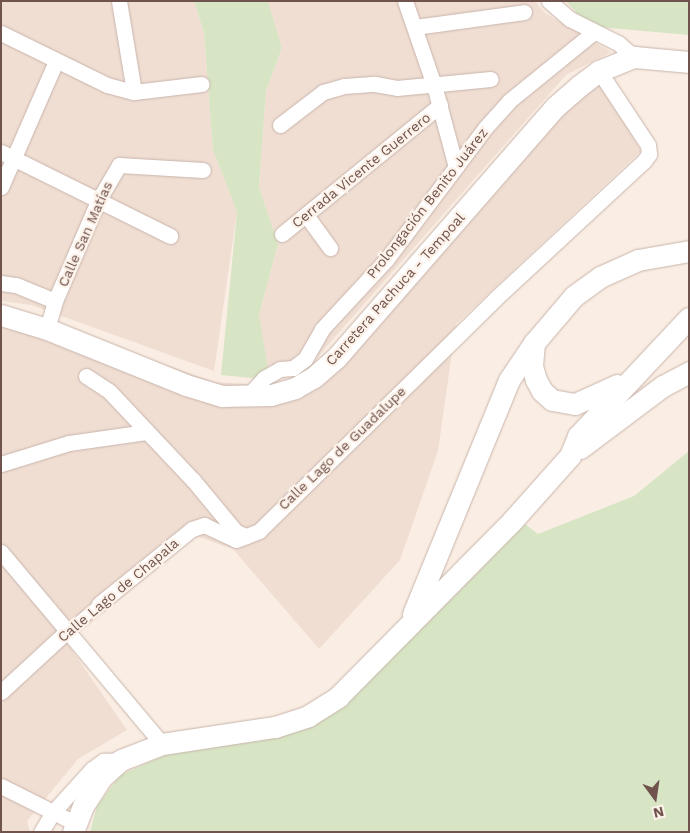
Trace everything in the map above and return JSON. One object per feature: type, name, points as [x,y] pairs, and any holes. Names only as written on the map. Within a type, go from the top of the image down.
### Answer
[{"type":"main road","name":"Carretera Pachuca - Tempoal","points":[[1,315],[47,328],[186,385],[222,396],[271,396],[295,388],[314,378],[336,358],[555,106],[599,71],[634,57],[689,62]]},
{"type":"main road","points":[[407,626],[509,380],[534,343],[574,296],[600,277],[638,260],[689,251]]},
{"type":"main road","points":[[570,456],[578,436],[689,318]]},
{"type":"main road","points":[[534,343],[532,366],[536,380],[542,391],[562,404],[588,400],[629,380]]},
{"type":"main road","points":[[74,827],[102,777],[122,760],[162,744],[275,727],[308,716],[338,696],[512,521],[570,456],[663,386],[689,372]]},
{"type":"street","points":[[119,1],[134,92]]},
{"type":"street","points":[[405,1],[434,85],[456,167]]},
{"type":"street","points":[[549,1],[570,19],[618,43],[634,57]]},
{"type":"street","points":[[415,27],[524,12]]},
{"type":"street","name":"Prolongación Benito Juárez","points":[[247,397],[264,378],[280,369],[293,368],[305,360],[322,329],[386,260],[456,167],[509,101],[594,32]]},
{"type":"street","points":[[1,33],[107,85],[134,92],[202,84]]},
{"type":"street","points":[[1,187],[8,155],[56,61]]},
{"type":"street","name":"Calle Lago de Guadalupe","points":[[246,536],[258,531],[649,154],[648,145],[599,71]]},
{"type":"street","points":[[280,125],[323,92],[337,88],[375,84],[396,88],[491,79]]},
{"type":"street","name":"Cerrada Vicente Guerrero","points":[[282,234],[440,105]]},
{"type":"street","points":[[8,155],[170,236]]},
{"type":"street","name":"Calle San Matías","points":[[47,328],[55,301],[98,201],[119,165],[203,170]]},
{"type":"street","points":[[306,215],[330,248]]},
{"type":"street","points":[[1,283],[16,285],[55,301]]},
{"type":"street","points":[[86,376],[109,391],[193,480],[236,532],[246,536]]},
{"type":"street","points":[[1,464],[68,443],[146,432]]},
{"type":"street","name":"Calle Lago de Chapala","points":[[1,692],[67,631],[192,529],[204,525],[230,539],[246,536]]},
{"type":"street","points":[[1,553],[162,744]]},
{"type":"street","points":[[41,832],[53,812],[92,769],[103,761],[122,760]]},
{"type":"street","points":[[1,786],[53,812],[74,827]]},
{"type":"shaded area","points":[[1,1],[194,1],[204,33],[213,150],[237,212],[214,371],[31,305],[1,301]]},
{"type":"shaded area","points":[[268,1],[535,1],[545,13],[611,52],[566,75],[307,369],[277,380],[261,359],[259,315],[278,244],[259,187],[266,91],[282,48]]},
{"type":"shaded area","points":[[593,68],[641,151],[456,324],[438,451],[400,560],[319,649],[233,549],[196,536],[67,643],[127,730],[78,759],[27,821],[30,832],[1,832],[1,310],[26,315],[214,382],[274,386],[308,375]]},
{"type":"green space","points":[[194,1],[268,1],[282,48],[266,91],[259,187],[278,244],[259,315],[270,380],[221,375],[237,212],[213,150],[204,33]]},
{"type":"green space","points":[[566,1],[689,1],[689,35],[588,26]]},
{"type":"green space","points":[[689,451],[689,832],[90,832],[97,806],[120,775],[167,754],[278,733],[363,686],[525,524],[538,534],[634,496]]}]
